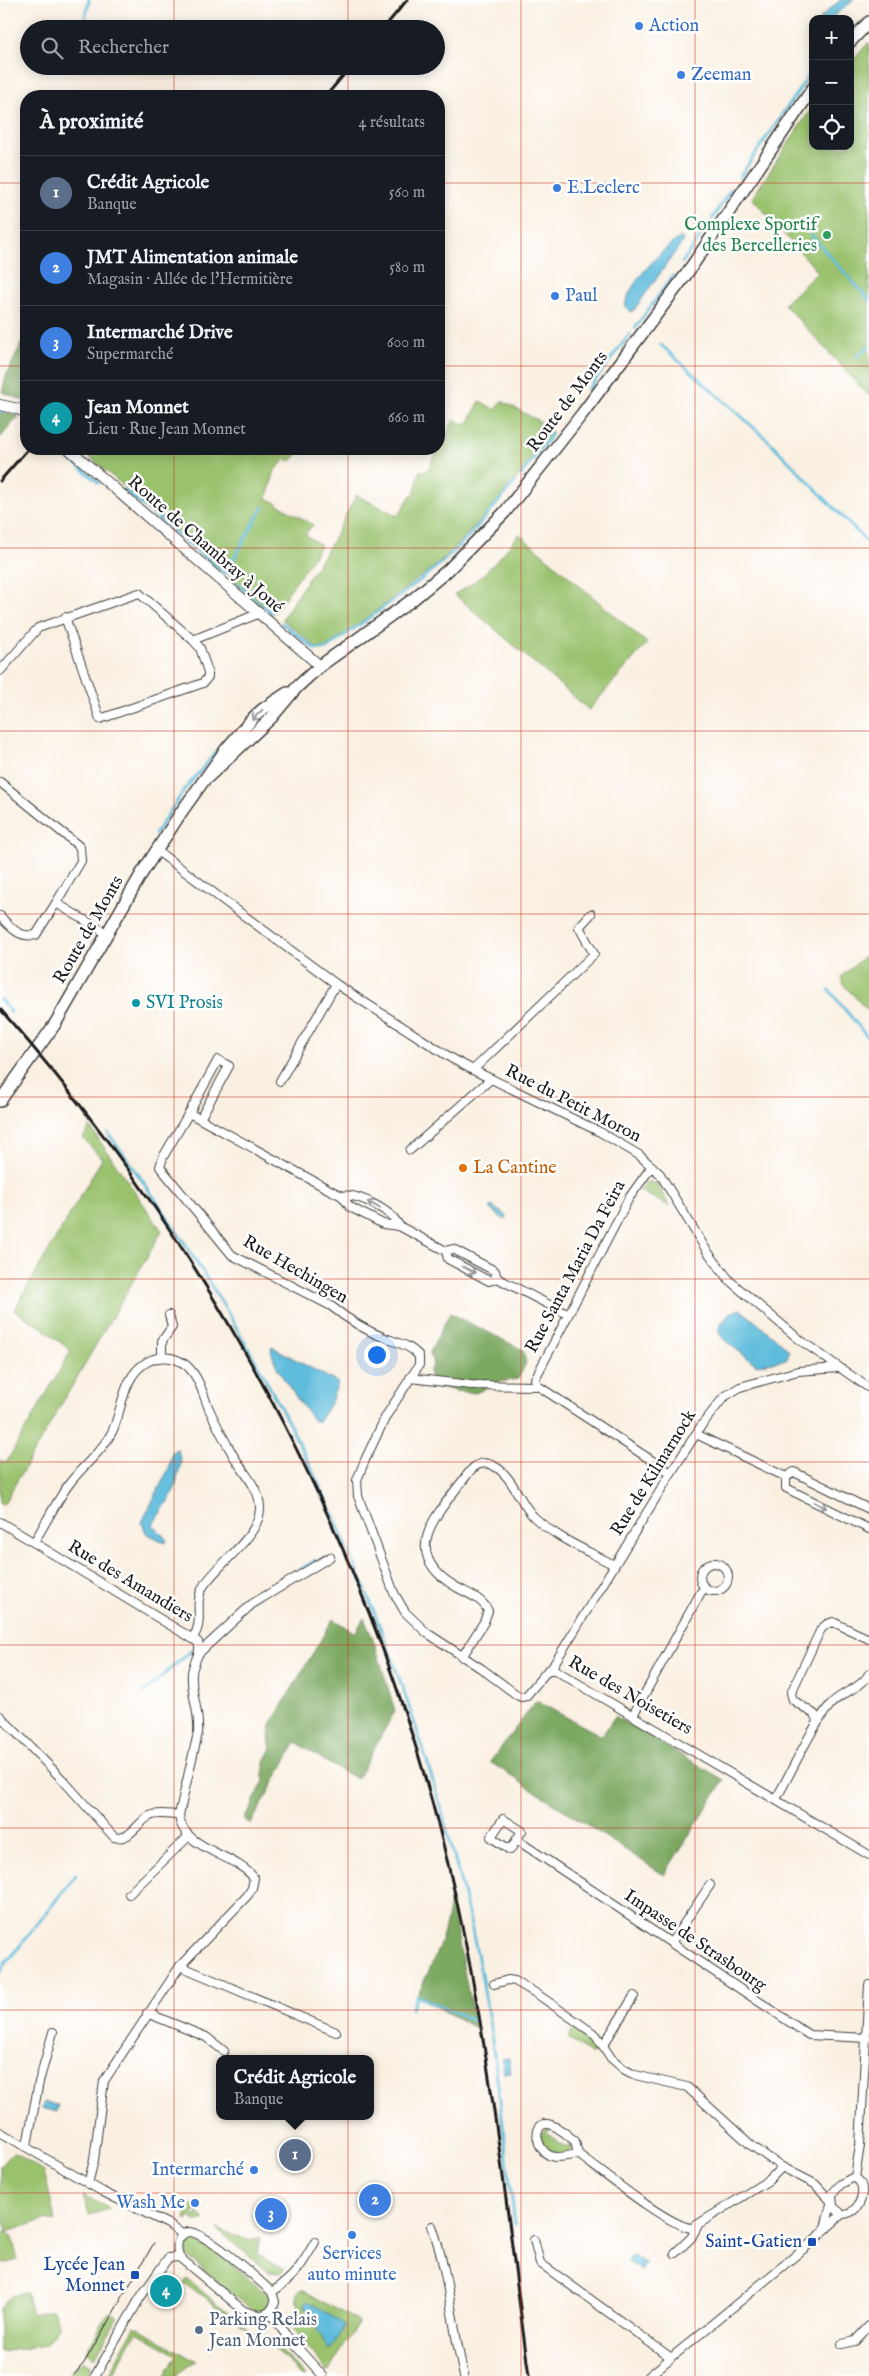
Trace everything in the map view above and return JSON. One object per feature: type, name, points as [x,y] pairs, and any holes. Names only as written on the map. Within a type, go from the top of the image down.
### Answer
[{"type":"main road","points":[[854,38],[869,22]]},
{"type":"main road","name":"Route de Monts","points":[[0,1101],[55,1024],[106,933],[156,850],[208,777],[271,718],[297,687],[320,666],[412,600],[448,570],[505,512],[582,414],[685,276],[809,94]]},
{"type":"street","points":[[0,405],[20,410]]},
{"type":"street","name":"Route de Chambray à Joué","points":[[76,455],[320,666]]},
{"type":"street","points":[[0,672],[38,628],[65,617],[139,593],[200,648],[208,676],[203,683],[100,719],[65,617]]},
{"type":"street","points":[[193,640],[260,613]]},
{"type":"street","points":[[0,782],[80,847],[81,861],[36,935],[22,935],[16,932],[0,916]]},
{"type":"street","name":"Rue du Petit Moron","points":[[156,850],[336,984],[473,1070],[616,1140],[652,1166],[671,1190],[707,1251],[730,1281],[792,1334],[869,1388]]},
{"type":"street","points":[[56,903],[106,933]]},
{"type":"street","points":[[473,1070],[594,954],[579,927],[591,914]]},
{"type":"street","points":[[280,1081],[336,984]]},
{"type":"street","name":"Rue Hechingen","points":[[200,1119],[229,1066],[218,1060],[160,1167],[232,1255],[323,1301],[340,1314],[386,1339],[399,1341],[416,1351],[419,1356],[419,1365],[410,1378]]},
{"type":"street","name":"Rue du Petit Moron","points":[[410,1150],[491,1079]]},
{"type":"street","points":[[189,1113],[342,1196],[350,1207],[366,1216],[383,1224],[399,1226],[446,1251],[453,1249],[495,1271],[497,1278],[567,1314]]},
{"type":"street","name":"Rue Santa Maria Da Feira","points":[[538,1386],[535,1381],[536,1374],[567,1314],[629,1198],[652,1166]]},
{"type":"street","points":[[342,1196],[355,1196],[389,1214],[397,1220],[399,1226]]},
{"type":"street","points":[[162,1357],[162,1341],[172,1327],[169,1315]]},
{"type":"street","points":[[34,1542],[70,1483],[107,1441],[114,1429],[133,1376],[142,1365],[162,1357],[179,1361],[192,1371],[233,1455],[245,1471],[260,1507],[259,1515],[251,1531],[202,1589],[198,1598],[199,1626],[193,1637]]},
{"type":"street","name":"Rue de Kilmarnock","points":[[551,1669],[671,1473],[718,1402],[732,1391],[798,1371],[838,1368]]},
{"type":"street","points":[[410,1378],[471,1385],[538,1386],[671,1473]]},
{"type":"street","name":"Rue des Noisetiers","points":[[410,1378],[377,1435],[358,1474],[357,1489],[400,1606],[427,1633],[521,1697],[531,1692],[551,1669],[633,1715],[869,1855]]},
{"type":"street","points":[[696,1434],[786,1477]]},
{"type":"street","points":[[462,1657],[484,1622],[488,1611],[478,1598],[446,1581],[436,1572],[427,1559],[426,1541],[435,1520],[470,1470],[476,1465],[487,1463],[498,1468],[507,1477],[528,1510],[542,1524],[614,1565]]},
{"type":"street","points":[[786,1477],[794,1472],[869,1509]]},
{"type":"street","points":[[786,1477],[786,1488],[869,1529]]},
{"type":"street","name":"Rue des Amandiers","points":[[0,1522],[148,1613],[193,1637],[198,1642],[200,1652]]},
{"type":"street","points":[[88,2184],[94,2160],[104,2081],[121,2057],[147,2013],[180,1966],[248,1894],[254,1884],[254,1878],[245,1870],[189,1836],[180,1825],[178,1815],[198,1733],[199,1719],[192,1675],[200,1652],[252,1604],[330,1557]]},
{"type":"street","points":[[633,1715],[701,1592],[705,1588]]},
{"type":"street","points":[[819,1722],[814,1714],[793,1700],[791,1693],[821,1629],[833,1622],[869,1639]]},
{"type":"street","points":[[776,1799],[819,1722],[838,1696],[864,1683],[869,1674]]},
{"type":"street","points":[[0,1716],[56,1772],[114,1837],[120,1838],[127,1835],[151,1815],[178,1815]]},
{"type":"street","points":[[129,1894],[189,1836]]},
{"type":"street","name":"Impasse de Strasbourg","points":[[517,1840],[808,2035],[867,2038]]},
{"type":"street","points":[[672,1943],[710,1885]]},
{"type":"street","points":[[180,1966],[336,2032]]},
{"type":"street","points":[[494,1984],[508,1980],[522,1985],[596,2035],[604,2044],[611,2058],[630,2072],[677,2083],[690,2089],[752,2146],[814,2184],[831,2202],[834,2209],[842,2214]]},
{"type":"street","points":[[855,2178],[860,2145],[869,1985]]},
{"type":"street","points":[[604,2044],[634,1996]]},
{"type":"street","points":[[147,2013],[206,2037],[224,2051]]},
{"type":"street","points":[[27,2146],[39,2082],[53,2032]]},
{"type":"street","points":[[578,2154],[575,2141],[550,2124],[543,2125],[540,2128],[537,2140],[547,2154],[556,2156],[578,2154],[660,2213],[688,2228],[697,2227],[769,2180],[782,2166]]},
{"type":"street","points":[[0,2132],[27,2146],[88,2184],[168,2224],[182,2234],[193,2232],[204,2237],[272,2292],[275,2302],[270,2313],[265,2316],[254,2315],[244,2311],[179,2257],[176,2247],[182,2234]]},
{"type":"street","points":[[824,2230],[837,2187],[844,2181],[855,2178],[860,2179],[868,2186],[867,2195],[863,2203]]},
{"type":"street","points":[[814,2184],[837,2187]]},
{"type":"street","points":[[649,2376],[842,2214],[851,2213],[869,2196]]},
{"type":"street","points":[[432,2226],[442,2256],[456,2341],[464,2376]]},
{"type":"street","points":[[675,2253],[691,2238],[697,2227]]},
{"type":"street","points":[[534,2240],[540,2262],[670,2358]]},
{"type":"street","points":[[272,2292],[289,2281],[298,2271],[316,2242]]},
{"type":"street","points":[[96,2376],[153,2278],[168,2258],[179,2257]]},
{"type":"street","points":[[270,2313],[286,2335],[323,2376]]},
{"type":"street","points":[[842,2344],[855,2341],[869,2326]]},
{"type":"green space","name":"Complexe Sportif des Bercelleries","points":[[869,42],[869,396],[784,304],[818,272],[752,198],[809,112],[809,150],[854,150],[854,59]]},
{"type":"green space","points":[[20,347],[20,399],[2,392],[6,376]]},
{"type":"green space","points":[[480,401],[496,410],[502,401],[550,427],[552,435],[488,513],[439,563],[326,649],[316,647],[282,619],[332,542],[356,495],[398,516],[411,495],[414,495],[420,470],[424,472],[428,469],[435,455],[445,455],[445,437],[454,420],[467,425]]},
{"type":"green space","points":[[0,411],[19,416],[0,438]]},
{"type":"green space","points":[[87,455],[296,455],[291,461],[286,459],[275,470],[267,498],[313,525],[306,533],[307,536],[321,545],[274,613]]},
{"type":"green space","points":[[519,534],[647,643],[589,710],[454,594],[482,576]]},
{"type":"green space","points":[[869,952],[869,1012],[843,984],[841,977]]},
{"type":"green space","points":[[90,1127],[162,1231],[3,1505],[0,1503],[0,1460],[6,1463],[71,1351],[43,1328],[14,1310],[102,1159],[83,1138]]},
{"type":"green space","points":[[647,1181],[657,1184],[670,1207],[640,1191]]},
{"type":"green space","points":[[450,1313],[523,1350],[526,1363],[518,1379],[498,1382],[476,1393],[455,1391],[434,1385],[429,1372],[433,1364],[430,1352]]},
{"type":"green space","points":[[364,1618],[375,1644],[395,1711],[357,1779],[331,1765],[296,1742],[251,1824],[244,1820],[264,1781],[264,1763],[271,1750],[269,1737],[271,1724],[333,1619],[355,1633]]},
{"type":"green space","points":[[536,1701],[602,1736],[615,1716],[724,1780],[664,1875],[490,1762]]},
{"type":"green space","points":[[450,1897],[475,2028],[417,1996],[434,1960],[443,1935]]},
{"type":"green space","points":[[576,2026],[593,2040],[598,2048],[595,2053],[591,2054],[569,2039]]},
{"type":"green space","points":[[548,2128],[552,2128],[546,2133],[566,2147],[572,2143],[572,2150],[558,2155],[544,2148],[540,2134]]},
{"type":"green space","points":[[13,2152],[44,2172],[56,2222],[44,2220],[7,2232],[0,2207],[0,2166]]},
{"type":"green space","points":[[83,2195],[110,2209],[89,2215]]},
{"type":"green space","points":[[191,2204],[198,2211],[195,2210],[193,2215],[196,2216],[198,2212],[204,2220],[197,2222],[189,2217],[188,2220],[185,2219]]},
{"type":"green space","points":[[217,2229],[251,2241],[260,2237],[257,2255],[285,2269],[280,2273],[269,2272]]},
{"type":"green space","points":[[7,2232],[12,2238],[18,2260],[0,2265],[0,2234]]},
{"type":"green space","points":[[189,2236],[201,2239],[269,2296],[266,2310],[253,2311],[184,2254],[182,2244]]},
{"type":"green space","points":[[187,2279],[256,2335],[267,2336],[305,2376],[300,2376],[285,2358],[205,2297],[184,2284]]},
{"type":"green space","points":[[301,2289],[359,2322],[328,2372],[288,2322],[301,2310],[297,2302],[297,2293]]},
{"type":"green space","points":[[26,2292],[32,2314],[53,2309],[59,2325],[46,2345],[0,2352],[0,2309],[11,2296]]},
{"type":"green space","points":[[109,2312],[118,2317],[95,2357],[86,2351]]},
{"type":"green space","points":[[135,2326],[196,2360],[175,2376],[165,2376],[177,2355],[137,2332],[111,2376],[107,2376]]},
{"type":"green space","points":[[83,2360],[92,2366],[86,2376],[66,2376]]},
{"type":"water","points":[[840,0],[854,0],[835,15],[823,15]]},
{"type":"water","points":[[681,237],[683,240],[681,244],[634,310],[630,312],[625,307],[627,298],[638,279],[656,258]]},
{"type":"water","points":[[491,1206],[506,1215],[507,1219],[503,1219],[490,1209]]},
{"type":"water","points":[[740,1309],[784,1345],[789,1351],[787,1359],[757,1365],[724,1340],[719,1333],[719,1327],[730,1313]]},
{"type":"water","points":[[273,1347],[338,1383],[331,1402],[319,1421],[314,1421],[282,1376],[273,1357],[271,1348]]},
{"type":"water","points":[[176,1449],[178,1450],[181,1463],[174,1492],[153,1524],[167,1540],[166,1543],[146,1533],[142,1522],[169,1468],[172,1452]]},
{"type":"water","points":[[509,2058],[511,2072],[504,2073],[502,2059]]},
{"type":"water","points":[[44,2102],[58,2105],[56,2112],[42,2108]]},
{"type":"water","points":[[633,2255],[646,2264],[641,2271],[628,2262],[629,2257]]},
{"type":"water","points":[[307,2300],[345,2325],[331,2349],[328,2349],[304,2304]]},
{"type":"waterway","points":[[85,20],[89,0]]},
{"type":"waterway","points":[[739,178],[809,75]]},
{"type":"waterway","points":[[712,219],[731,189]]},
{"type":"waterway","points":[[682,263],[704,231]]},
{"type":"waterway","points":[[811,235],[869,300]]},
{"type":"waterway","points":[[635,328],[673,276]]},
{"type":"waterway","points":[[588,389],[630,334]]},
{"type":"waterway","points":[[661,345],[769,441],[869,544]]},
{"type":"waterway","points":[[857,357],[869,346]]},
{"type":"waterway","points":[[0,411],[5,412]]},
{"type":"waterway","points":[[521,475],[552,434]]},
{"type":"waterway","points":[[68,457],[99,483]]},
{"type":"waterway","points":[[282,623],[315,649],[326,649],[402,594],[446,559],[482,522],[515,482]]},
{"type":"waterway","points":[[124,490],[225,574],[263,507]]},
{"type":"waterway","points":[[118,499],[164,538]]},
{"type":"waterway","points":[[232,580],[271,613]]},
{"type":"waterway","points":[[155,834],[185,789],[228,738]]},
{"type":"waterway","points":[[829,990],[869,1039]]},
{"type":"waterway","points":[[0,999],[11,1012]]},
{"type":"waterway","points":[[108,1133],[172,1224],[230,1317],[284,1414],[332,1512],[375,1614],[413,1717],[445,1823],[472,1930],[492,2039],[515,2224]]},
{"type":"waterway","points":[[207,1637],[241,1606],[316,1560]]},
{"type":"waterway","points":[[144,1692],[192,1650]]},
{"type":"waterway","points":[[0,1971],[76,1875]]},
{"type":"waterway","points":[[411,2009],[417,1996],[473,2020]]},
{"type":"tram line","points":[[73,2376],[84,2363],[154,2243]]},
{"type":"railway","points":[[390,20],[407,0]]},
{"type":"railway","points":[[331,90],[344,75]]},
{"type":"railway","points":[[0,481],[23,455]]},
{"type":"railway","points":[[0,1009],[80,1105],[154,1206],[222,1312],[283,1423],[337,1536],[384,1653],[424,1773],[468,1953],[497,2134],[529,2376]]},
{"type":"place","name":"Action","points":[[639,26]]},
{"type":"place","name":"Zeeman","points":[[681,75]]},
{"type":"place","name":"E.Leclerc","points":[[557,188]]},
{"type":"place","name":"Complexe Sportif des Bercelleries","points":[[827,235]]},
{"type":"place","name":"Paul","points":[[555,296]]},
{"type":"place","name":"SVI Prosis","points":[[136,1003]]},
{"type":"place","name":"La Cantine","points":[[463,1168]]},
{"type":"place","name":"Crédit Agricole","points":[[295,2155]]},
{"type":"place","name":"Intermarché","points":[[254,2170]]},
{"type":"place","name":"JMT Alimentation animale","points":[[375,2200]]},
{"type":"place","name":"Wash Me","points":[[195,2203]]},
{"type":"place","name":"Intermarché Drive","points":[[271,2214]]},
{"type":"place","name":"Services auto minute","points":[[352,2235]]},
{"type":"place","name":"Saint-Gatien","points":[[812,2242]]},
{"type":"place","name":"Lycée Jean Monnet","points":[[135,2275]]},
{"type":"place","name":"Jean Monnet","points":[[166,2291]]},
{"type":"place","name":"Parking Relais Jean Monnet","points":[[199,2330]]}]
